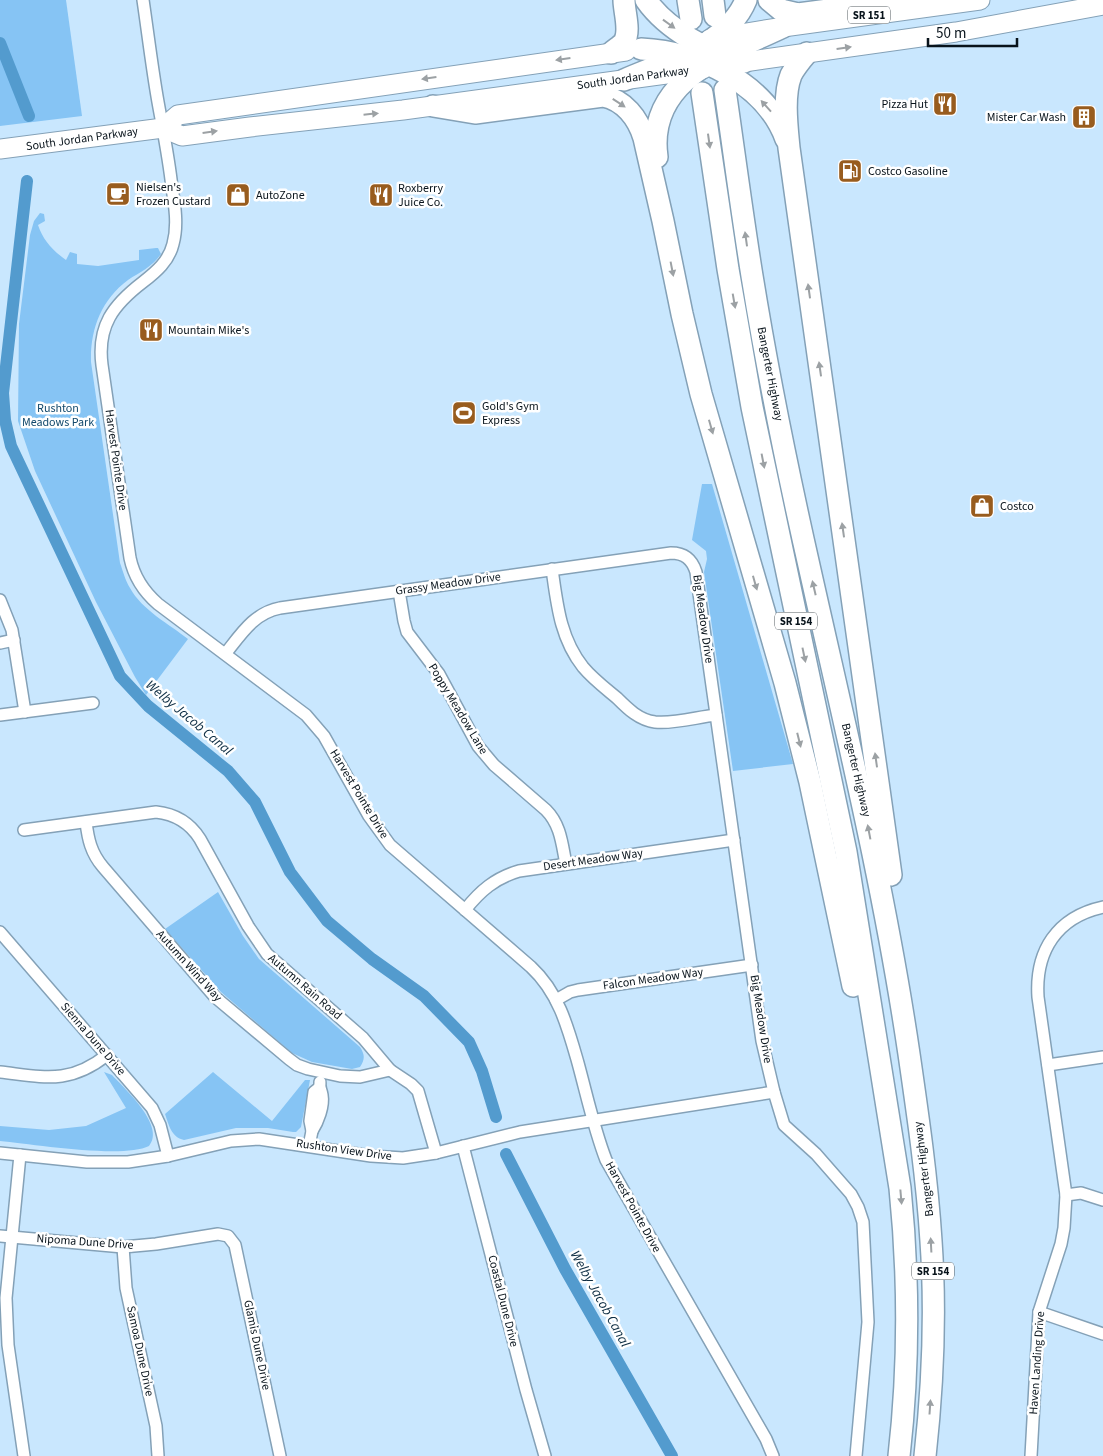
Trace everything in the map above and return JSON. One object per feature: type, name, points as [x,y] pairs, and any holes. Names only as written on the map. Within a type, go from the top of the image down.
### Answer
[{"type":"highway","points":[[611,53],[624,43],[626,38],[627,28],[624,0]]},
{"type":"highway","points":[[646,0],[660,18],[757,96],[775,116],[789,148]]},
{"type":"highway","points":[[663,221],[655,144],[657,124],[661,112],[671,95],[735,20],[746,0]]},
{"type":"highway","points":[[769,0],[781,10],[798,14],[902,0]]},
{"type":"highway","points":[[624,80],[783,27]]},
{"type":"highway","points":[[641,49],[705,54],[744,62]]},
{"type":"highway","points":[[807,53],[796,67],[789,81],[787,112],[789,148],[879,783],[899,940],[914,1086]]},
{"type":"highway","name":"Bangerter Highway","points":[[725,90],[750,267],[772,390],[873,849],[891,943],[914,1086],[928,1199],[933,1280],[932,1375],[925,1456]]},
{"type":"highway","name":"Bangerter Highway","points":[[702,92],[728,268],[752,407],[846,852],[900,1188],[906,1280],[904,1384],[899,1456]]},
{"type":"highway","points":[[433,106],[474,113],[603,96],[613,99],[629,111],[641,130],[702,394],[785,684],[810,782],[878,1093],[894,1149]]},
{"type":"main road","name":"SR 151","points":[[783,27],[980,0]]},
{"type":"main road","name":"SR 151","points":[[744,62],[956,32],[1103,5]]},
{"type":"main road","name":"South Jordan Parkway","points":[[163,128],[178,115],[641,49]]},
{"type":"main road","name":"South Jordan Parkway","points":[[0,149],[163,128],[182,136],[433,106],[624,80]]},
{"type":"street","name":"Harvest Pointe Drive","points":[[143,0],[176,212],[173,244],[170,254],[161,267],[126,295],[114,310],[102,336],[101,356],[130,558],[135,575],[151,598],[296,706],[316,725],[332,748],[382,836],[398,853],[537,973],[556,1000],[566,1022],[601,1146],[610,1167],[769,1445],[773,1456]]},
{"type":"street","name":"Grassy Meadow Drive","points":[[226,653],[254,619],[267,611],[280,608],[671,553],[688,557]]},
{"type":"street","name":"Big Meadow Drive","points":[[688,557],[692,561],[696,572],[762,1041],[774,1092],[784,1125],[816,1154],[850,1194],[863,1222],[868,1322],[856,1456]]},
{"type":"street","points":[[552,569],[559,613],[565,636],[576,658],[598,683],[632,712],[647,720],[665,722],[716,715]]},
{"type":"street","name":"Poppy Meadow Lane","points":[[399,591],[407,632],[439,674],[485,756],[555,820],[560,832],[566,864]]},
{"type":"street","points":[[0,600],[8,617],[14,640],[25,712]]},
{"type":"street","points":[[0,643],[14,640]]},
{"type":"street","points":[[0,715],[93,703]]},
{"type":"street","name":"Autumn Rain Road","points":[[24,830],[156,812],[175,816],[190,826],[200,839],[260,946],[275,962],[363,1038],[390,1070],[418,1091],[436,1153]]},
{"type":"street","name":"Autumn Wind Way","points":[[86,822],[90,846],[98,861],[208,990],[289,1059],[321,1073],[360,1077],[390,1070]]},
{"type":"street","name":"Desert Meadow Way","points":[[465,910],[478,893],[501,877],[519,871],[734,840]]},
{"type":"street","name":"Haven Landing Drive","points":[[1031,1456],[1039,1312],[1061,1244],[1066,1195],[1037,989],[1038,973],[1042,956],[1051,940],[1064,924],[1084,913],[1103,907]]},
{"type":"street","name":"Sienna Dune Drive","points":[[0,932],[152,1108],[160,1124],[168,1156]]},
{"type":"street","name":"Falcon Meadow Way","points":[[556,1000],[578,990],[752,965]]},
{"type":"street","points":[[0,1072],[60,1077],[85,1070],[107,1056]]},
{"type":"street","points":[[1048,1065],[1103,1057]]},
{"type":"street","points":[[309,1146],[312,1131],[310,1121],[314,1092],[319,1088],[321,1073]]},
{"type":"street","name":"Rushton View Drive","points":[[0,1153],[107,1162],[134,1161],[168,1156],[217,1144],[245,1140],[273,1140],[387,1158],[419,1156],[512,1134],[774,1092]]},
{"type":"street","name":"Coastal Dune Drive","points":[[463,1146],[545,1456]]},
{"type":"street","points":[[20,1155],[6,1298],[6,1322],[24,1456]]},
{"type":"street","points":[[1066,1195],[1081,1193],[1103,1200]]},
{"type":"street","name":"Nipoma Dune Drive","points":[[0,1236],[122,1247],[156,1244],[218,1234],[228,1236]]},
{"type":"street","name":"Glamis Dune Drive","points":[[228,1236],[235,1245],[280,1456]]},
{"type":"street","name":"Samoa Dune Drive","points":[[122,1247],[125,1281],[156,1426],[158,1456]]},
{"type":"street","points":[[1039,1312],[1103,1334]]},
{"type":"green space","points":[[0,0],[66,0],[82,116],[0,126]]},
{"type":"green space","name":"Rushton Meadows Park","points":[[40,213],[44,214],[45,221],[38,225],[45,240],[66,260],[70,252],[77,254],[77,264],[98,266],[139,260],[139,250],[158,248],[161,254],[150,266],[119,288],[104,306],[95,327],[91,350],[91,362],[120,563],[125,579],[141,603],[188,639],[146,695],[96,602],[35,471],[18,421],[19,324],[30,235],[34,221]]},
{"type":"green space","points":[[702,484],[712,484],[793,764],[733,771],[704,572],[707,559],[706,551],[692,540]]},
{"type":"green space","points":[[218,892],[243,936],[259,959],[360,1047],[364,1057],[360,1067],[352,1069],[312,1062],[292,1053],[221,992],[165,929]]},
{"type":"green space","points":[[104,1072],[112,1075],[142,1108],[152,1128],[153,1138],[149,1146],[136,1150],[99,1151],[0,1141],[0,1126],[49,1130],[86,1126],[126,1108]]},
{"type":"green space","points":[[213,1072],[272,1121],[305,1080],[310,1080],[301,1127],[296,1132],[268,1128],[236,1128],[184,1140],[176,1136],[171,1130],[165,1114]]},
{"type":"waterway","name":"Welby Jacob Canal","points":[[0,43],[29,116]]},
{"type":"waterway","name":"Welby Jacob Canal","points":[[27,181],[3,393],[5,420],[11,446],[120,676],[148,706],[228,771],[255,802],[290,872],[327,921],[372,959],[424,996],[469,1042],[482,1071],[496,1117]]},
{"type":"waterway","name":"Welby Jacob Canal","points":[[506,1154],[565,1269],[672,1456]]},
{"type":"place","name":"Pizza Hut","points":[[945,104]]},
{"type":"place","name":"Mister Car Wash","points":[[1084,117]]},
{"type":"place","name":"Costco Gasoline","points":[[850,171]]},
{"type":"place","name":"Nielsen's Frozen Custard","points":[[118,194]]},
{"type":"place","name":"AutoZone","points":[[238,195]]},
{"type":"place","name":"Roxberry Juice Co.","points":[[381,195]]},
{"type":"place","name":"Mountain Mike's","points":[[151,330]]},
{"type":"place","name":"Gold's Gym Express","points":[[464,413]]},
{"type":"place","name":"Costco","points":[[982,506]]}]
